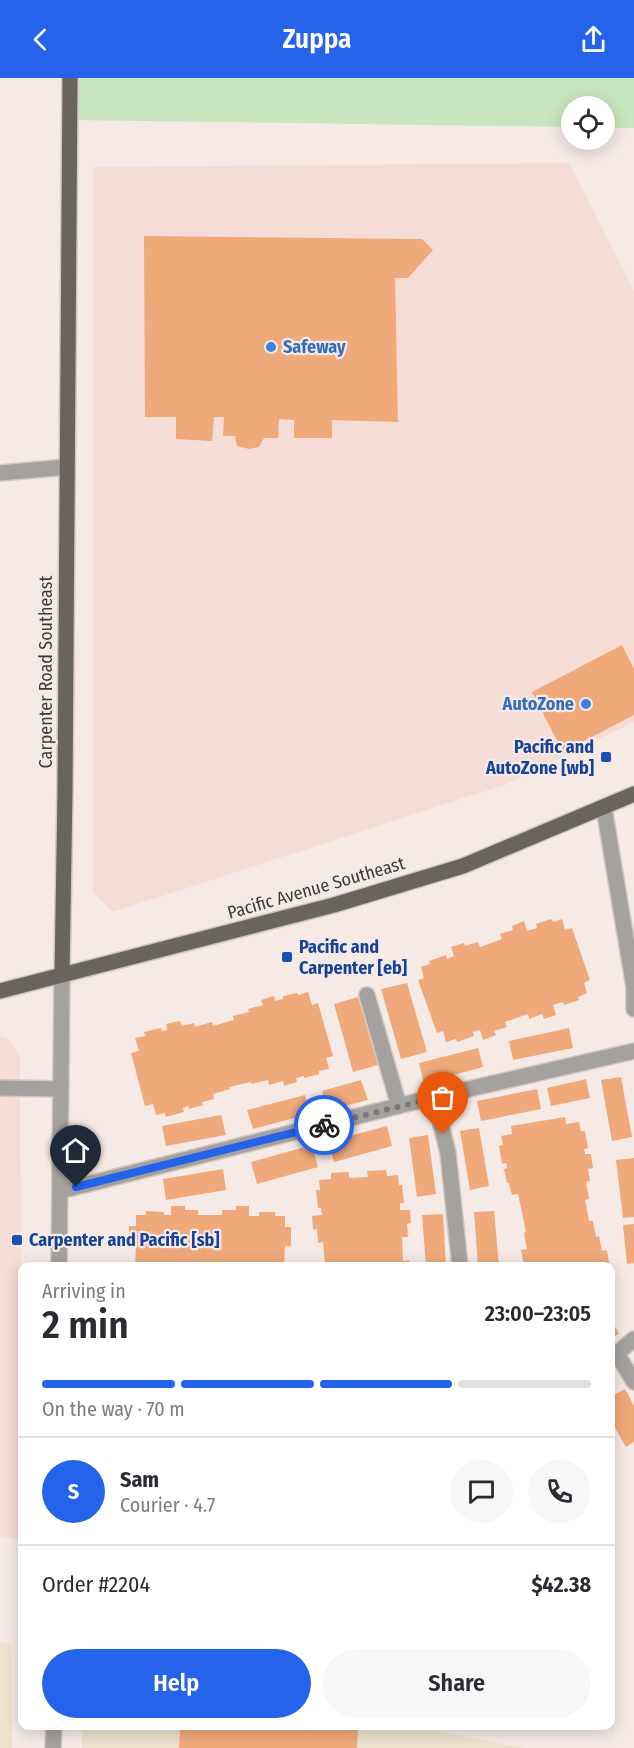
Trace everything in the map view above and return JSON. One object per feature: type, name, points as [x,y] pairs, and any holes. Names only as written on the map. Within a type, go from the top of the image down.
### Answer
[{"type":"main road","name":"Carpenter Road Southeast","points":[[62,975],[70,78]]},
{"type":"main road","name":"Pacific Avenue Southeast","points":[[0,991],[334,905],[452,869],[634,794]]},
{"type":"street","points":[[0,473],[66,466]]},
{"type":"street","points":[[604,808],[634,987],[634,1009]]},
{"type":"street","name":"Carpenter Road Southeast","points":[[59,1262],[62,975]]},
{"type":"street","points":[[367,995],[399,1106]]},
{"type":"street","points":[[60,1191],[399,1106],[634,1051]]},
{"type":"street","points":[[0,1088],[61,1089]]},
{"type":"street","points":[[434,1098],[448,1153],[460,1262]]},
{"type":"street","points":[[615,1353],[634,1339]]},
{"type":"street","points":[[615,1357],[634,1382]]},
{"type":"street","points":[[53,1748],[54,1730]]},
{"type":"shaded area","points":[[569,163],[634,290],[634,722],[504,785],[113,912],[93,892],[93,167]]},
{"type":"shaded area","points":[[0,1036],[7,1038],[20,1056],[21,1262],[18,1262],[18,1539],[0,1536]]},
{"type":"shaded area","points":[[0,1642],[11,1644],[12,1748],[0,1748]]},
{"type":"shaded area","points":[[82,1730],[433,1730],[523,1748],[82,1748]]},
{"type":"green space","points":[[70,78],[634,78],[634,128],[615,128],[615,96],[561,96],[561,127],[69,120]]},
{"type":"building","name":"Safeway","points":[[144,236],[422,239],[433,250],[408,278],[395,278],[398,422],[332,420],[332,438],[294,438],[294,420],[279,419],[278,438],[264,438],[259,447],[249,449],[237,446],[235,436],[223,436],[224,417],[214,417],[212,441],[176,439],[176,417],[145,417]]},
{"type":"building","name":"AutoZone","points":[[622,645],[634,669],[634,715],[563,752],[532,692]]},
{"type":"building","points":[[551,919],[553,922],[562,919],[565,930],[572,928],[590,980],[584,983],[587,993],[578,997],[579,1000],[564,1005],[563,1002],[553,1005],[556,1015],[544,1019],[542,1014],[529,1019],[528,1014],[505,1022],[507,1027],[494,1031],[496,1035],[483,1040],[480,1030],[473,1032],[474,1036],[457,1042],[456,1039],[446,1042],[443,1031],[437,1033],[418,980],[424,978],[421,967],[430,964],[429,961],[446,955],[447,959],[454,956],[451,947],[478,942],[480,947],[502,939],[500,934],[513,930],[512,926],[524,921],[527,931],[537,928],[536,924]]},
{"type":"building","points":[[407,983],[427,1052],[401,1059],[381,989]]},
{"type":"building","points":[[308,992],[312,1005],[318,1003],[333,1056],[326,1058],[329,1069],[319,1071],[319,1074],[296,1078],[297,1082],[284,1086],[283,1081],[269,1085],[268,1080],[229,1087],[230,1089],[213,1094],[214,1099],[202,1102],[203,1105],[189,1109],[188,1106],[183,1108],[184,1112],[166,1117],[165,1113],[156,1115],[153,1104],[145,1106],[131,1053],[139,1051],[135,1038],[145,1036],[144,1032],[161,1028],[162,1031],[167,1030],[166,1024],[180,1021],[182,1026],[194,1023],[195,1027],[212,1022],[213,1026],[234,1020],[233,1016],[263,1005],[261,1000],[274,996],[275,1001],[283,999],[283,996]]},
{"type":"building","points":[[358,997],[378,1065],[353,1072],[334,1004]]},
{"type":"building","points":[[569,1028],[573,1048],[513,1060],[509,1041]]},
{"type":"building","points":[[478,1048],[483,1067],[424,1083],[419,1063]]},
{"type":"building","points":[[621,1077],[632,1137],[612,1141],[601,1080]]},
{"type":"building","points":[[586,1079],[590,1098],[551,1106],[547,1088]]},
{"type":"building","points":[[361,1080],[368,1100],[328,1110],[322,1091]]},
{"type":"building","points":[[537,1089],[541,1109],[481,1121],[477,1101]]},
{"type":"building","points":[[305,1095],[310,1114],[253,1129],[247,1110]]},
{"type":"building","points":[[221,1115],[226,1135],[166,1146],[162,1126]]},
{"type":"building","points":[[565,1117],[566,1124],[579,1122],[581,1131],[585,1131],[588,1148],[584,1149],[585,1154],[591,1154],[593,1168],[588,1169],[590,1181],[586,1182],[589,1199],[585,1200],[589,1221],[593,1221],[596,1237],[599,1236],[602,1251],[607,1250],[609,1262],[523,1262],[521,1250],[527,1249],[524,1233],[526,1232],[518,1194],[512,1195],[509,1183],[507,1183],[504,1169],[507,1168],[506,1163],[502,1164],[499,1146],[503,1145],[501,1136],[512,1134],[511,1126]]},
{"type":"building","points":[[387,1126],[392,1146],[334,1162],[328,1142]]},
{"type":"building","points":[[479,1128],[489,1186],[470,1190],[460,1131]]},
{"type":"building","points":[[428,1135],[436,1194],[417,1197],[409,1138]]},
{"type":"building","points":[[312,1145],[318,1167],[257,1184],[251,1162]]},
{"type":"building","points":[[634,1158],[634,1217],[623,1218],[616,1160]]},
{"type":"building","points":[[223,1169],[226,1190],[166,1200],[163,1179]]},
{"type":"building","points":[[386,1170],[387,1176],[398,1175],[399,1185],[402,1185],[404,1203],[400,1203],[400,1210],[410,1210],[411,1223],[407,1224],[408,1237],[402,1237],[403,1261],[409,1260],[409,1262],[325,1262],[323,1242],[318,1243],[317,1229],[313,1230],[312,1216],[322,1215],[321,1208],[318,1208],[316,1190],[320,1190],[319,1180],[331,1179],[331,1173],[349,1172],[349,1178],[368,1177],[367,1171]]},
{"type":"building","points":[[171,1206],[185,1206],[185,1210],[198,1210],[198,1215],[222,1215],[222,1210],[236,1210],[236,1206],[249,1206],[249,1216],[259,1216],[259,1212],[275,1212],[275,1216],[285,1216],[285,1227],[291,1227],[291,1246],[285,1246],[284,1262],[135,1262],[136,1245],[129,1245],[129,1226],[136,1226],[136,1215],[146,1215],[146,1211],[164,1212],[164,1215],[171,1215]]},
{"type":"building","points":[[494,1211],[499,1262],[478,1262],[474,1212]]},
{"type":"building","points":[[443,1214],[446,1262],[426,1262],[422,1215]]},
{"type":"building","points":[[634,1224],[634,1263],[627,1264],[623,1225]]},
{"type":"building","points":[[625,1389],[634,1406],[634,1442],[626,1447],[615,1428],[615,1394]]},
{"type":"building","points":[[180,1730],[358,1730],[357,1748],[179,1748]]},
{"type":"way so far","points":[[324,1125],[434,1098],[443,1134]]},
{"type":"place","name":"Safeway","points":[[271,347]]},
{"type":"place","name":"AutoZone","points":[[586,704]]},
{"type":"place","name":"Pacific and AutoZone [wb]","points":[[606,757]]},
{"type":"place","name":"Pacific and Carpenter [eb]","points":[[287,957]]},
{"type":"place","name":"Carpenter and Pacific [sb]","points":[[17,1240]]},
{"type":"route","points":[[76,1187],[324,1125]]}]
